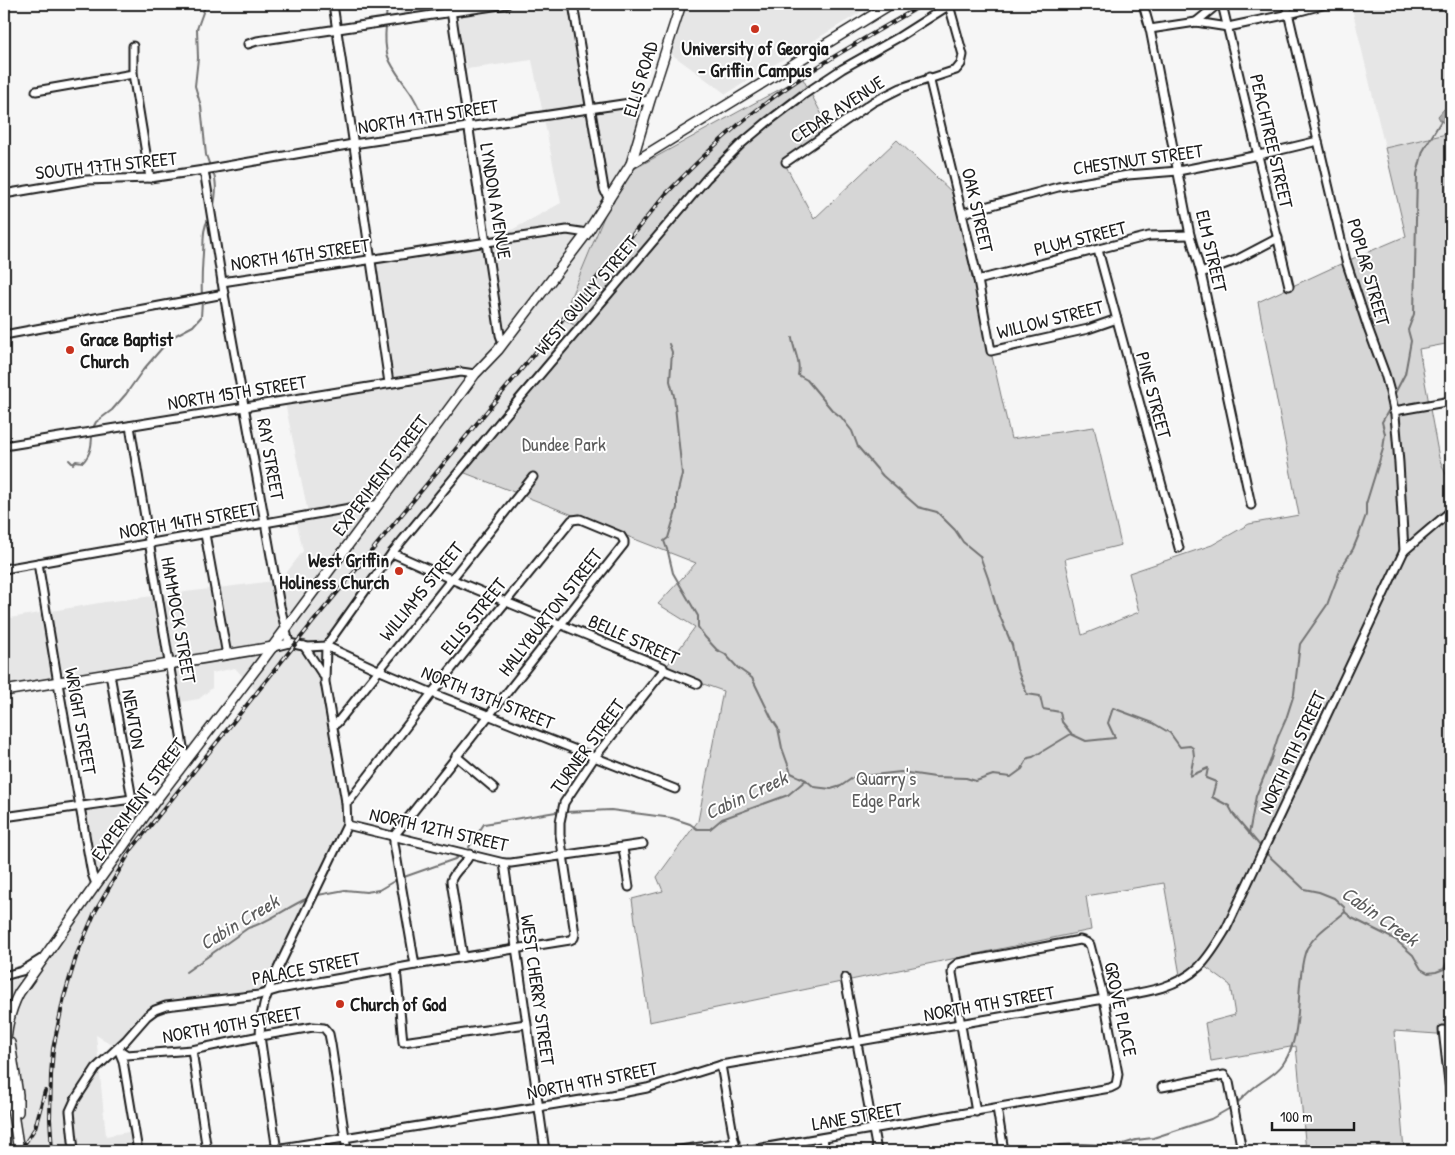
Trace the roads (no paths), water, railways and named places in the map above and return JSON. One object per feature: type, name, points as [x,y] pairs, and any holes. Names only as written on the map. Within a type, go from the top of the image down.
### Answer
[{"type":"main road","name":"ELLIS ROAD","points":[[631,164],[681,4]]},
{"type":"main road","name":"EXPERIMENT STREET","points":[[19,1149],[5,1064],[8,1026],[15,1002],[29,979],[156,800],[273,647],[475,374],[503,343],[587,233],[631,164],[891,4]]},
{"type":"main road","name":"NORTH 13TH STREET","points":[[4,692],[273,647]]},
{"type":"main road","points":[[8,1026],[18,1094],[19,1149]]},
{"type":"street","points":[[333,4],[389,383]]},
{"type":"street","name":"LYNDON AVENUE","points":[[450,4],[500,335],[503,343]]},
{"type":"street","points":[[248,44],[337,28],[508,4]]},
{"type":"street","points":[[573,4],[604,189],[609,200]]},
{"type":"street","name":"CEDAR AVENUE","points":[[786,162],[873,102],[929,77],[956,70],[961,64],[963,55],[950,4]]},
{"type":"street","name":"WEST QUILLY STREET","points":[[326,646],[392,553],[707,178],[741,144],[790,104],[842,69],[899,37],[950,4]]},
{"type":"street","name":"ELM STREET","points":[[1143,4],[1150,29],[1190,235],[1201,273],[1251,505]]},
{"type":"street","points":[[1196,22],[1218,4]]},
{"type":"street","name":"PEACHTREE STREET","points":[[1222,4],[1259,155],[1288,286]]},
{"type":"street","name":"POPLAR STREET","points":[[1286,4],[1346,261],[1368,328],[1386,374],[1394,411],[1404,551]]},
{"type":"street","points":[[1150,29],[1196,22],[1228,27],[1326,4]]},
{"type":"street","points":[[133,46],[133,74],[150,178]]},
{"type":"street","points":[[36,91],[133,74]]},
{"type":"street","name":"OAK STREET","points":[[929,77],[963,213],[991,351]]},
{"type":"street","name":"NORTH 17TH STREET","points":[[212,169],[353,144],[650,100]]},
{"type":"street","name":"CHESTNUT STREET","points":[[963,213],[1058,187],[1128,174],[1178,171],[1318,141]]},
{"type":"street","name":"SOUTH 17TH STREET","points":[[4,194],[86,180],[150,178],[212,169]]},
{"type":"street","points":[[204,170],[222,282]]},
{"type":"street","name":"NORTH 16TH STREET","points":[[4,335],[224,294],[222,282],[568,230],[587,233]]},
{"type":"street","name":"PLUM STREET","points":[[978,280],[1150,236],[1190,235]]},
{"type":"street","points":[[1201,273],[1236,260],[1278,238]]},
{"type":"street","name":"PINE STREET","points":[[1098,250],[1178,548]]},
{"type":"street","name":"RAY STREET","points":[[224,294],[285,630]]},
{"type":"street","name":"WILLOW STREET","points":[[991,351],[1088,329],[1117,318]]},
{"type":"street","name":"NORTH 15TH STREET","points":[[4,446],[389,383],[461,372],[475,374]]},
{"type":"street","points":[[1394,411],[1451,401]]},
{"type":"street","name":"HAMMOCK STREET","points":[[130,426],[184,753],[187,760]]},
{"type":"street","name":"WILLIAMS STREET","points":[[333,725],[337,723],[533,477]]},
{"type":"street","name":"NORTH 14TH STREET","points":[[4,569],[367,505],[378,505]]},
{"type":"street","name":"NORTH 9TH STREET","points":[[263,1151],[346,1139],[647,1088],[721,1065],[1104,1000],[1171,985],[1183,979],[1211,953],[1226,929],[1404,551],[1451,511]]},
{"type":"street","name":"ELLIS STREET","points":[[346,802],[350,800],[432,693],[572,520],[580,518],[621,536],[624,540]]},
{"type":"street","points":[[205,534],[227,655]]},
{"type":"street","name":"HALLYBURTON STREET","points":[[394,836],[624,544],[624,540]]},
{"type":"street","name":"BELLE STREET","points":[[392,553],[698,684]]},
{"type":"street","name":"WRIGHT STREET","points":[[38,563],[92,874],[96,884]]},
{"type":"street","points":[[285,630],[289,643]]},
{"type":"street","name":"NORTH 13TH STREET","points":[[273,647],[289,643],[304,646],[326,646],[432,693],[675,789]]},
{"type":"street","points":[[304,646],[325,677]]},
{"type":"street","points":[[277,1150],[260,1036],[261,1018],[269,992],[347,824],[346,802],[325,677],[326,646]]},
{"type":"street","name":"TURNER STREET","points":[[516,949],[574,938],[560,822],[564,803],[594,758],[664,670]]},
{"type":"street","name":"NEWTON","points":[[110,674],[132,799]]},
{"type":"street","points":[[456,756],[494,788]]},
{"type":"street","points":[[4,816],[146,797],[156,800]]},
{"type":"street","name":"NORTH 12TH STREET","points":[[347,824],[504,863],[643,844]]},
{"type":"street","points":[[394,836],[415,965]]},
{"type":"street","points":[[623,848],[629,887]]},
{"type":"street","points":[[463,957],[451,881],[470,854]]},
{"type":"street","name":"WEST CHERRY STREET","points":[[504,863],[545,1151]]},
{"type":"street","name":"GROVE PLACE","points":[[961,1025],[952,973],[953,967],[958,962],[1080,940],[1090,945],[1104,1000],[1118,1074],[1116,1085],[1110,1088],[997,1108]]},
{"type":"street","name":"PALACE STREET","points":[[74,1151],[70,1111],[75,1100],[96,1068],[118,1049],[147,1016],[155,1010],[166,1006],[259,995],[279,989],[396,968],[516,949]]},
{"type":"street","points":[[12,975],[45,957]]},
{"type":"street","points":[[396,968],[403,1042],[526,1024]]},
{"type":"street","points":[[4,976],[12,975],[29,979]]},
{"type":"street","points":[[846,978],[856,1043],[877,1151]]},
{"type":"street","points":[[961,1025],[976,1112]]},
{"type":"street","name":"NORTH 10TH STREET","points":[[118,1049],[127,1055],[192,1050],[313,1026],[324,1028],[329,1034],[331,1044],[346,1139]]},
{"type":"street","points":[[1443,1030],[1451,1100]]},
{"type":"street","points":[[118,1049],[124,1062],[138,1151]]},
{"type":"street","points":[[192,1050],[207,1151]]},
{"type":"street","points":[[4,1053],[5,1064]]},
{"type":"street","points":[[721,1065],[736,1151]]},
{"type":"street","points":[[1162,1087],[1224,1075],[1227,1077],[1230,1082],[1242,1151]]},
{"type":"street","points":[[997,1108],[1004,1151]]},
{"type":"street","name":"LANE STREET","points":[[744,1151],[997,1108]]},
{"type":"street","points":[[822,1138],[824,1151]]},
{"type":"street","points":[[346,1139],[348,1151]]},
{"type":"street","points":[[674,1151],[735,1142]]},
{"type":"waterway","points":[[206,4],[197,29],[198,58],[195,86],[201,106],[206,155],[210,166]]},
{"type":"waterway","points":[[386,20],[387,4]]},
{"type":"waterway","points":[[386,25],[385,36],[389,60],[427,123]]},
{"type":"waterway","points":[[1394,395],[1405,374],[1411,341],[1408,330],[1414,314],[1417,174],[1423,151],[1441,121]]},
{"type":"waterway","points":[[212,170],[216,190],[213,209]]},
{"type":"waterway","points":[[202,296],[204,235],[205,226],[209,218]]},
{"type":"waterway","points":[[93,428],[96,422],[112,410],[126,394],[143,370],[169,340],[193,326],[201,317],[202,301]]},
{"type":"waterway","points":[[792,338],[798,361],[798,375],[807,380],[832,410],[841,417],[852,431],[858,447],[883,476],[918,507],[937,512],[955,530],[963,542],[980,556],[997,609],[1012,645],[1017,669],[1027,694],[1040,696],[1043,709],[1060,712],[1062,722],[1071,733]]},
{"type":"waterway","points":[[669,344],[672,352],[670,381],[674,396],[682,474],[677,495],[677,508],[668,538],[664,541],[673,573],[698,616],[698,627],[705,637],[717,650],[725,654],[738,668],[752,678],[778,728],[782,748],[791,773],[806,780],[814,787],[831,789],[841,786],[854,777],[901,772],[935,777],[966,778],[976,781],[993,775],[1011,777],[1022,769],[1028,758],[1033,757],[1071,734]]},
{"type":"waterway","points":[[1249,834],[1256,796],[1294,694],[1300,644],[1327,605],[1341,568],[1353,549],[1360,532],[1366,515],[1366,504],[1383,449],[1385,434],[1382,422],[1391,406]]},
{"type":"waterway","points":[[69,460],[73,464],[76,461],[83,462],[86,459],[92,441],[92,433]]},
{"type":"waterway","name":"Cabin Creek","points":[[1071,734],[1086,741],[1115,738],[1108,723],[1113,708],[1153,723],[1170,733],[1180,747],[1190,746],[1193,748],[1194,756],[1190,776],[1208,768],[1206,778],[1216,782],[1212,797],[1229,806],[1234,815],[1261,847]]},
{"type":"waterway","name":"Cabin Creek","points":[[565,812],[611,810],[672,818],[690,824],[697,829],[710,829],[722,819],[788,795],[806,780]]},
{"type":"waterway","name":"Cabin Creek","points":[[469,847],[484,824],[556,812]]},
{"type":"waterway","name":"Cabin Creek","points":[[1267,854],[1304,889],[1334,898],[1352,918],[1396,940],[1413,955],[1421,969],[1428,973],[1436,972],[1444,969],[1447,962],[1451,962]]},
{"type":"waterway","name":"Cabin Creek","points":[[404,877],[459,856]]},
{"type":"waterway","name":"Cabin Creek","points":[[318,895],[345,890],[366,892],[379,890],[396,880]]},
{"type":"waterway","name":"Cabin Creek","points":[[186,972],[248,928],[264,922],[308,898]]},
{"type":"waterway","points":[[1236,1104],[1253,1088],[1277,1071],[1289,1054],[1296,1032],[1302,968],[1307,948],[1320,933],[1345,912]]},
{"type":"waterway","points":[[1044,1151],[1061,1145],[1117,1146],[1136,1140],[1153,1138],[1211,1119],[1232,1107]]},
{"type":"railway","points":[[52,1151],[50,1119],[53,1049],[64,997],[77,954],[95,912],[131,850],[313,622],[666,194],[724,137],[781,92],[841,52],[924,4]]},
{"type":"railway","points":[[20,1151],[35,1128],[45,1091]]},
{"type":"place","name":"University of Georgia - Griffin Campus","points":[[755,29]]},
{"type":"place","name":"Grace Baptist Church","points":[[70,350]]},
{"type":"place","name":"West Griffin Holiness Church","points":[[399,571]]},
{"type":"place","name":"Church of God","points":[[340,1004]]},
{"type":"park label","name":"Dundee Park","points":[[564,444]]},
{"type":"park label","name":"Quarry's Edge Park","points":[[886,789]]}]
